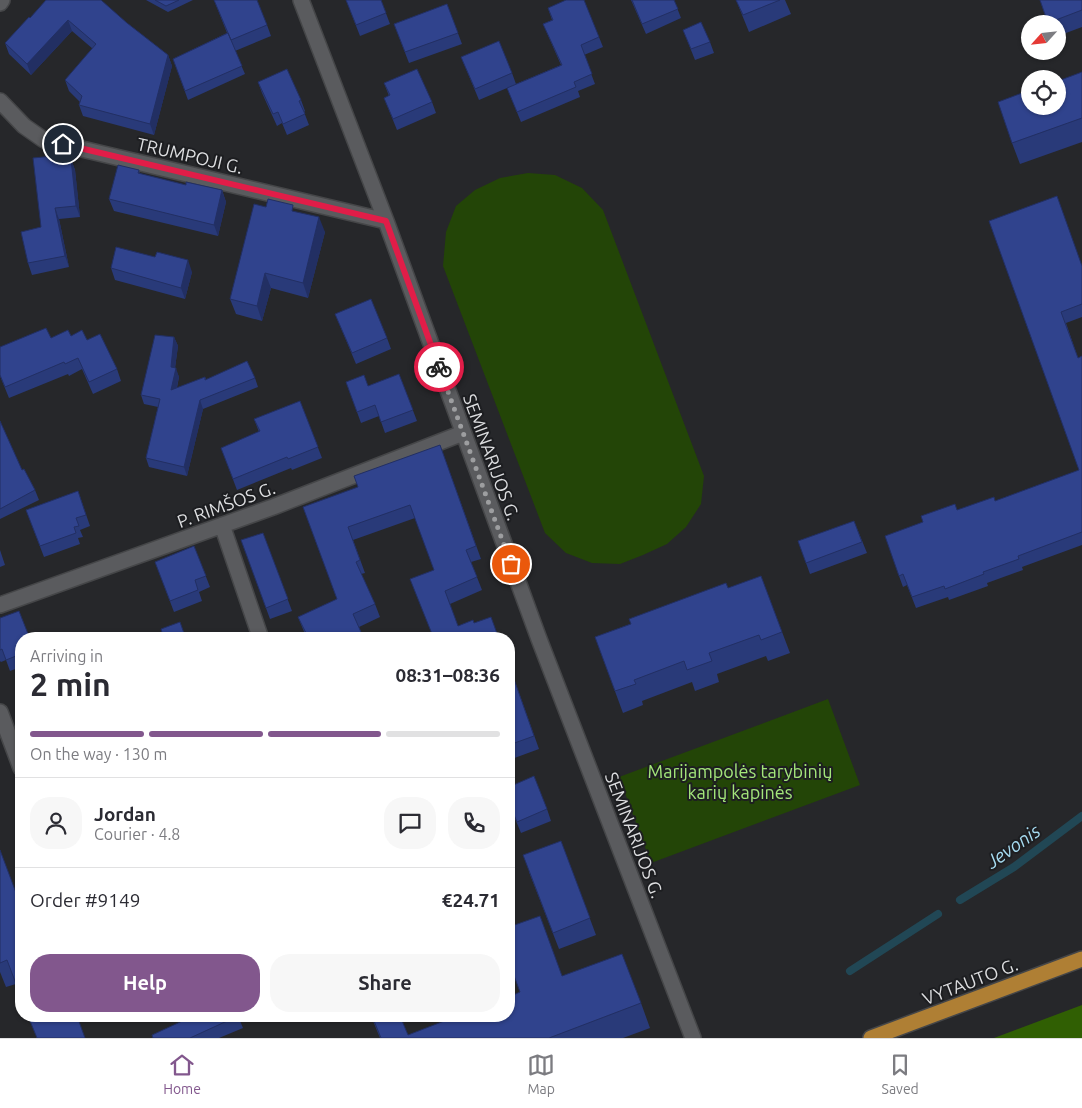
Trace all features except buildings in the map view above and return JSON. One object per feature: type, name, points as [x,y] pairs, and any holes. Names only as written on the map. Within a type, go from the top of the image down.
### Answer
[{"type":"main road","name":"VYTAUTO G.","points":[[871,1038],[1082,959]]},
{"type":"street","name":"SEMINARIJOS G.","points":[[301,0],[386,221],[539,639],[693,1038]]},
{"type":"street","name":"TRUMPOJI G.","points":[[0,101],[24,126],[44,140],[386,221]]},
{"type":"street","name":"P. RIMŠOS G.","points":[[0,605],[222,525],[463,433]]},
{"type":"street","points":[[222,525],[259,632]]},
{"type":"street","points":[[0,712],[15,752]]},
{"type":"green space","points":[[528,173],[555,175],[582,188],[603,210],[704,476],[701,504],[686,527],[667,544],[620,564],[592,563],[566,553],[545,533],[443,266],[446,232],[456,206],[475,190],[500,178]]},
{"type":"green space","name":"Marijampolės tarybinių karių kapinės","points":[[828,699],[860,785],[651,863],[619,777]]},
{"type":"green space","points":[[1082,1005],[1082,1038],[994,1038]]},
{"type":"waterway","name":"Jevonis","points":[[960,900],[1014,867],[1082,816]]},
{"type":"waterway","name":"Jevonis","points":[[850,971],[938,914]]},
{"type":"way so far","points":[[439,367],[511,564]]},
{"type":"route","points":[[63,144],[386,221],[439,367]]}]
